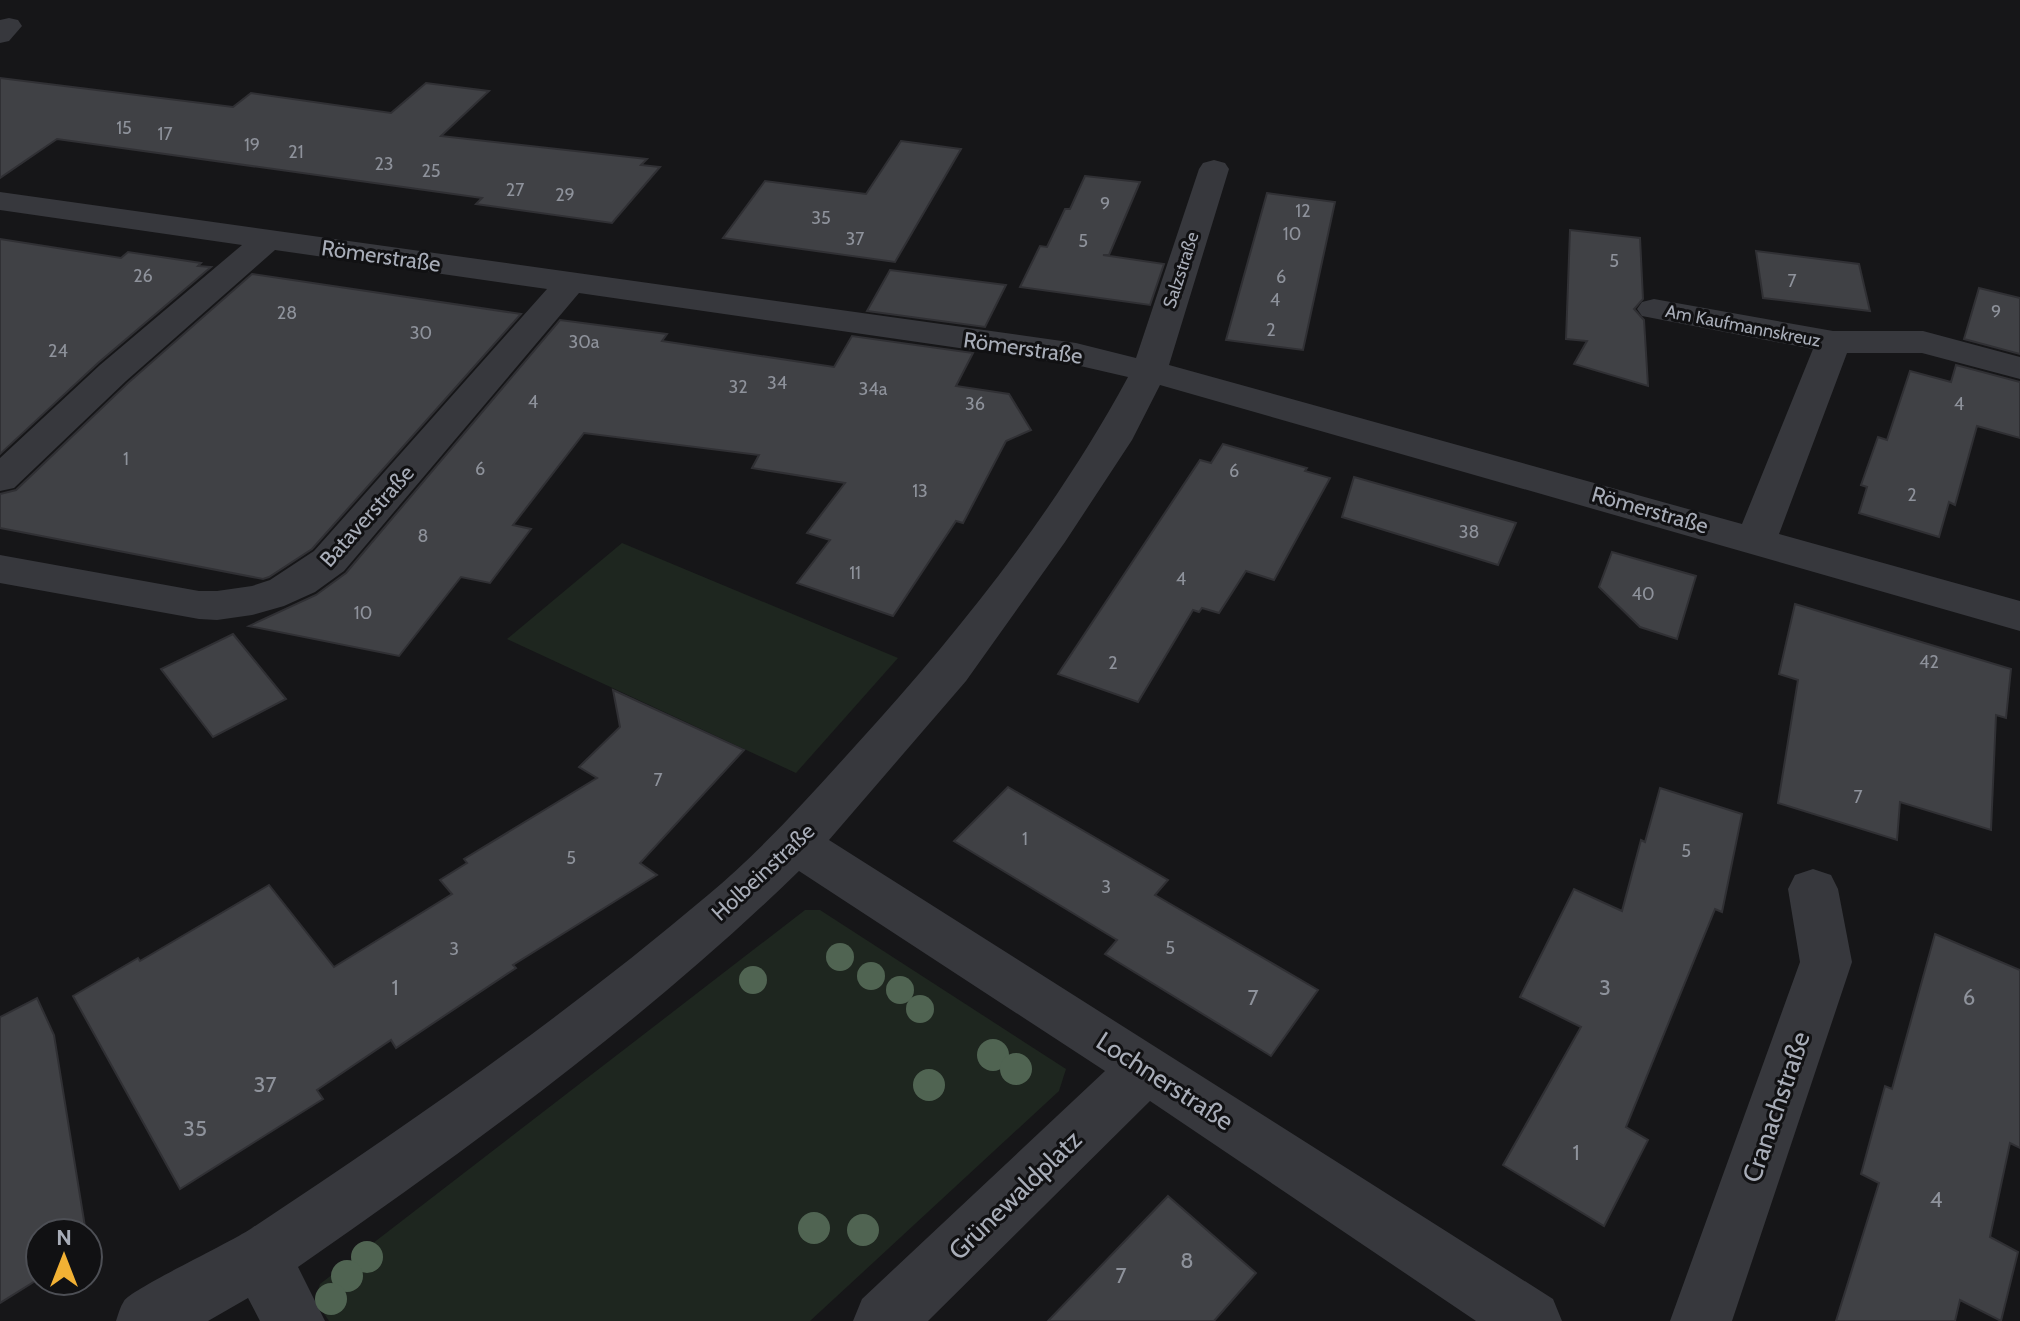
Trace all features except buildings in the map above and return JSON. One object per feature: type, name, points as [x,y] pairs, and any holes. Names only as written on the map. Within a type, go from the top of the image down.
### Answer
[{"type":"street","name":"Salzstraße","points":[[1149,371],[1214,169]]},
{"type":"street","name":"Römerstraße","points":[[0,201],[1076,354],[1149,371],[2020,616]]},
{"type":"street","points":[[0,479],[113,373],[267,240]]},
{"type":"street","name":"Bataverstraße","points":[[0,569],[199,605],[241,603],[300,583],[329,561],[569,284]]},
{"type":"street","name":"Am Kaufmannskreuz","points":[[1654,309],[1833,342],[1923,342],[2020,368]]},
{"type":"street","name":"Am Kaufmannskreuz","points":[[1756,540],[1833,342]]},
{"type":"street","name":"Holbeinstraße","points":[[147,1321],[260,1258],[394,1167],[598,1013],[726,910],[796,844],[950,670],[1051,533],[1113,440],[1149,371]]},
{"type":"street","name":"Lochnerstraße","points":[[796,844],[1146,1068],[1531,1321]]},
{"type":"street","name":"Cranachstraße","points":[[1701,1321],[1826,962],[1813,889]]},
{"type":"street","name":"Grünewaldplatz","points":[[884,1321],[1146,1068]]},
{"type":"street","points":[[260,1258],[294,1321]]},
{"type":"shaded area","points":[[622,543],[898,658],[796,773],[507,639]]},
{"type":"shaded area","points":[[805,910],[820,910],[1066,1069],[1059,1091],[810,1321],[329,1321],[315,1300],[320,1284]]}]
